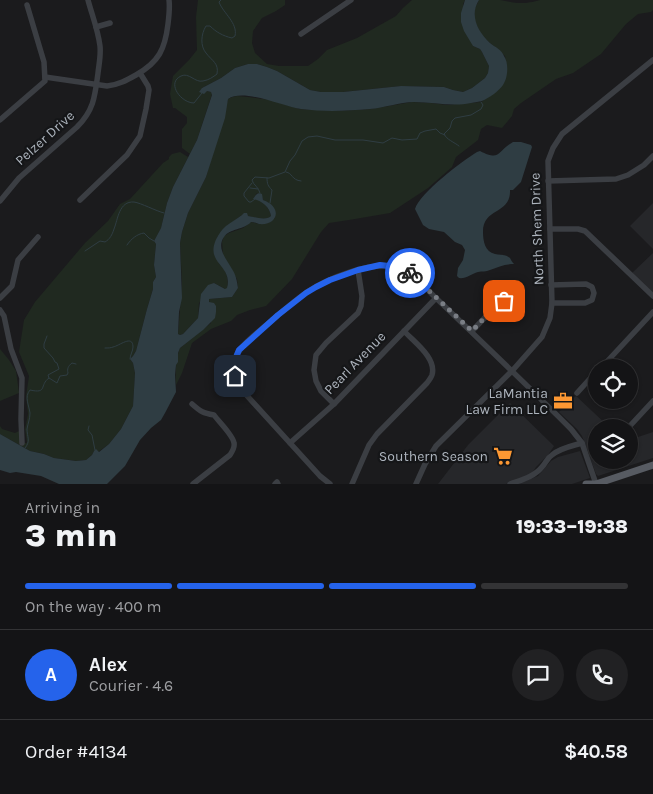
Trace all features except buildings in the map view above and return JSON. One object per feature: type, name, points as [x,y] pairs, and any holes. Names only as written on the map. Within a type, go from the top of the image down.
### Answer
[{"type":"main road","points":[[586,484],[610,482],[653,464]]},
{"type":"street","name":"Pelzer Drive","points":[[0,201],[19,178],[84,119],[90,110],[94,100],[100,49],[88,0]]},
{"type":"street","points":[[46,77],[107,86],[116,85],[140,73],[154,62],[161,52],[170,11],[169,0]]},
{"type":"street","points":[[300,34],[348,1]]},
{"type":"street","points":[[0,120],[44,83],[46,77],[44,62],[27,5]]},
{"type":"street","points":[[96,27],[110,23]]},
{"type":"street","name":"North Shem Drive","points":[[416,484],[436,446],[542,337],[550,318],[552,303],[548,161],[553,148],[562,134],[653,60]]},
{"type":"street","points":[[80,200],[127,155],[140,136],[149,90],[140,73]]},
{"type":"street","points":[[548,181],[616,179],[628,175],[644,165],[653,156]]},
{"type":"street","points":[[550,229],[578,229],[585,231],[653,296]]},
{"type":"street","points":[[0,298],[12,286],[18,260],[38,237]]},
{"type":"street","points":[[330,484],[320,476],[240,388],[235,376],[234,362],[239,350],[306,293],[330,280],[358,270],[380,265],[398,267],[411,273],[571,429],[582,443],[596,484]]},
{"type":"street","points":[[334,404],[321,391],[316,381],[314,370],[316,355],[326,343],[358,314],[362,306],[358,270]]},
{"type":"street","points":[[551,285],[586,284],[592,287],[594,293],[592,300],[585,303],[552,303]]},
{"type":"street","name":"Pearl Avenue","points":[[290,443],[334,404],[436,298]]},
{"type":"street","points":[[472,331],[496,306]]},
{"type":"street","points":[[0,310],[4,316],[9,344],[22,378],[22,443]]},
{"type":"street","points":[[609,359],[653,312]]},
{"type":"street","points":[[352,484],[369,444],[432,375],[432,365],[429,357],[404,331]]},
{"type":"street","points":[[577,393],[588,381]]},
{"type":"street","points":[[636,419],[653,401]]},
{"type":"street","points":[[192,404],[200,412],[214,416],[231,436],[234,443],[230,455],[194,484]]},
{"type":"street","points":[[510,484],[527,479],[542,468],[546,460],[558,451],[582,443]]},
{"type":"shaded area","points":[[198,0],[285,0],[285,5],[262,18],[253,31],[252,43],[255,53],[267,64],[308,66],[327,50],[357,38],[396,16],[412,0],[465,0],[463,4],[473,46],[480,49],[489,66],[485,78],[472,88],[463,92],[444,87],[401,86],[343,92],[321,92],[310,90],[267,67],[248,64],[235,68],[202,88],[212,94],[197,140],[190,154],[182,148],[182,129],[187,123],[187,117],[173,108],[170,94],[173,76],[197,50],[196,17]]},
{"type":"shaded area","points":[[465,0],[479,0],[475,12],[476,23],[486,39],[502,52],[507,62],[505,82],[499,90],[482,101],[457,105],[409,102],[370,109],[327,111],[294,108],[254,97],[235,96],[228,99],[225,118],[206,177],[188,213],[182,232],[180,243],[182,298],[178,334],[183,334],[198,318],[201,294],[208,285],[214,283],[225,289],[227,288],[227,275],[214,255],[213,249],[222,229],[244,213],[247,213],[248,216],[260,218],[271,216],[265,204],[253,199],[260,193],[263,200],[269,203],[276,211],[276,215],[270,222],[259,224],[251,222],[224,237],[221,245],[222,250],[237,280],[238,288],[232,297],[209,299],[209,302],[214,303],[216,306],[215,318],[180,348],[175,375],[176,392],[161,420],[140,440],[125,466],[107,484],[59,484],[41,476],[16,472],[10,473],[0,470],[0,434],[30,451],[54,458],[76,461],[86,460],[96,449],[99,452],[109,444],[121,429],[133,406],[135,373],[130,359],[136,351],[153,289],[153,282],[156,277],[154,265],[156,244],[154,241],[161,228],[173,187],[197,140],[212,95],[211,92],[207,91],[204,94],[199,92],[202,88],[235,68],[248,64],[257,64],[277,71],[310,90],[321,92],[343,92],[401,86],[444,87],[463,92],[485,78],[489,66],[480,49],[473,46],[464,31],[461,13]]},
{"type":"shaded area","points":[[479,0],[529,3],[540,0],[653,0],[653,10],[638,14],[626,24],[601,54],[573,73],[556,79],[521,103],[514,109],[512,116],[502,128],[487,125],[481,129],[478,140],[456,157],[452,167],[428,188],[390,213],[329,223],[321,232],[292,279],[266,306],[237,315],[231,321],[211,329],[192,343],[176,385],[176,366],[180,348],[211,323],[209,299],[232,297],[238,288],[237,279],[223,256],[222,242],[224,236],[243,228],[251,222],[260,224],[275,218],[269,203],[263,200],[257,193],[254,198],[265,205],[271,216],[263,219],[242,215],[217,237],[219,264],[227,275],[227,289],[214,283],[199,303],[198,318],[183,334],[178,334],[182,283],[180,243],[182,232],[188,213],[206,177],[228,99],[237,96],[248,97],[271,100],[299,109],[339,111],[371,109],[412,102],[447,105],[481,102],[497,91],[507,71],[505,56],[482,36],[477,26],[474,17],[475,8]]},
{"type":"shaded area","points":[[513,142],[521,142],[532,147],[521,182],[513,190],[510,190],[506,204],[487,218],[483,232],[487,249],[492,253],[510,258],[514,264],[459,278],[457,276],[458,268],[463,260],[465,250],[462,245],[455,242],[444,232],[429,229],[423,225],[415,209],[418,202],[433,186],[470,156],[480,151],[492,156],[498,154]]},
{"type":"shaded area","points":[[180,152],[188,157],[173,187],[161,228],[154,241],[156,244],[154,265],[156,277],[153,282],[153,289],[136,351],[130,359],[135,373],[133,406],[121,429],[109,444],[98,452],[94,451],[86,460],[76,461],[54,458],[30,451],[0,434],[0,426],[2,429],[15,433],[19,431],[21,443],[27,443],[25,429],[28,414],[26,396],[29,376],[19,352],[24,320],[35,302],[85,243],[108,221],[120,204],[130,199],[172,154]]},
{"type":"shaded area","points":[[653,203],[653,249],[630,226]]},
{"type":"shaded area","points":[[653,253],[653,293],[631,274]]},
{"type":"shaded area","points":[[0,349],[16,371],[19,393],[0,401]]},
{"type":"shaded area","points":[[576,396],[600,419],[588,419],[588,452],[582,436],[577,429],[559,412]]},
{"type":"shaded area","points":[[510,403],[554,446],[531,475],[506,484],[438,484],[468,445]]},
{"type":"shaded area","points":[[653,432],[653,458],[638,463],[638,437]]},
{"type":"shaded area","points":[[580,451],[590,478],[572,484],[517,484],[538,476],[551,461],[558,457]]},
{"type":"shaded area","points":[[594,469],[619,469],[598,476]]},
{"type":"waterway","points":[[202,93],[194,103],[189,102],[184,100],[177,92],[175,83],[177,79],[184,75],[205,81],[217,74],[216,65],[204,50],[202,40],[206,26],[210,26],[226,36],[232,38],[235,36],[230,18],[219,2],[221,0]]},
{"type":"waterway","points":[[459,146],[444,134],[450,128],[455,118],[471,115],[481,109],[483,105],[481,102]]},
{"type":"waterway","points":[[260,193],[252,180],[255,177],[269,178],[285,172],[302,141],[308,137],[317,136],[335,140],[363,140],[383,143],[392,138],[402,140],[417,139],[420,133],[436,129],[445,135]]},
{"type":"waterway","points":[[286,172],[301,181]]},
{"type":"waterway","points":[[267,178],[268,185],[272,190],[270,203]]},
{"type":"waterway","points":[[252,183],[244,193],[244,196],[249,202],[255,199]]},
{"type":"waterway","points":[[250,188],[258,189]]},
{"type":"waterway","points":[[85,251],[100,241],[105,242],[110,238],[122,207],[129,202],[164,213]]},
{"type":"waterway","points":[[127,245],[134,237],[144,233],[154,241]]},
{"type":"waterway","points":[[25,448],[28,441],[27,429],[30,415],[28,393],[30,390],[41,390],[49,378],[48,375],[59,369],[57,363],[44,348],[47,336]]},
{"type":"waterway","points":[[105,348],[111,348],[131,341],[133,347],[130,359]]},
{"type":"waterway","points":[[49,378],[57,383],[60,376],[67,375],[71,364],[76,364]]},
{"type":"waterway","points":[[89,426],[88,430],[92,435],[95,450]]},
{"type":"way so far","points":[[410,273],[472,331],[496,306],[494,300],[496,297],[500,296],[504,301]]},
{"type":"place","name":"LaMantia Law Firm LLC","points":[[563,401]]},
{"type":"place","name":"Southern Season","points":[[503,456]]},
{"type":"route","points":[[235,376],[234,362],[239,350],[278,315],[316,287],[358,270],[380,265],[398,267],[410,273]]}]
